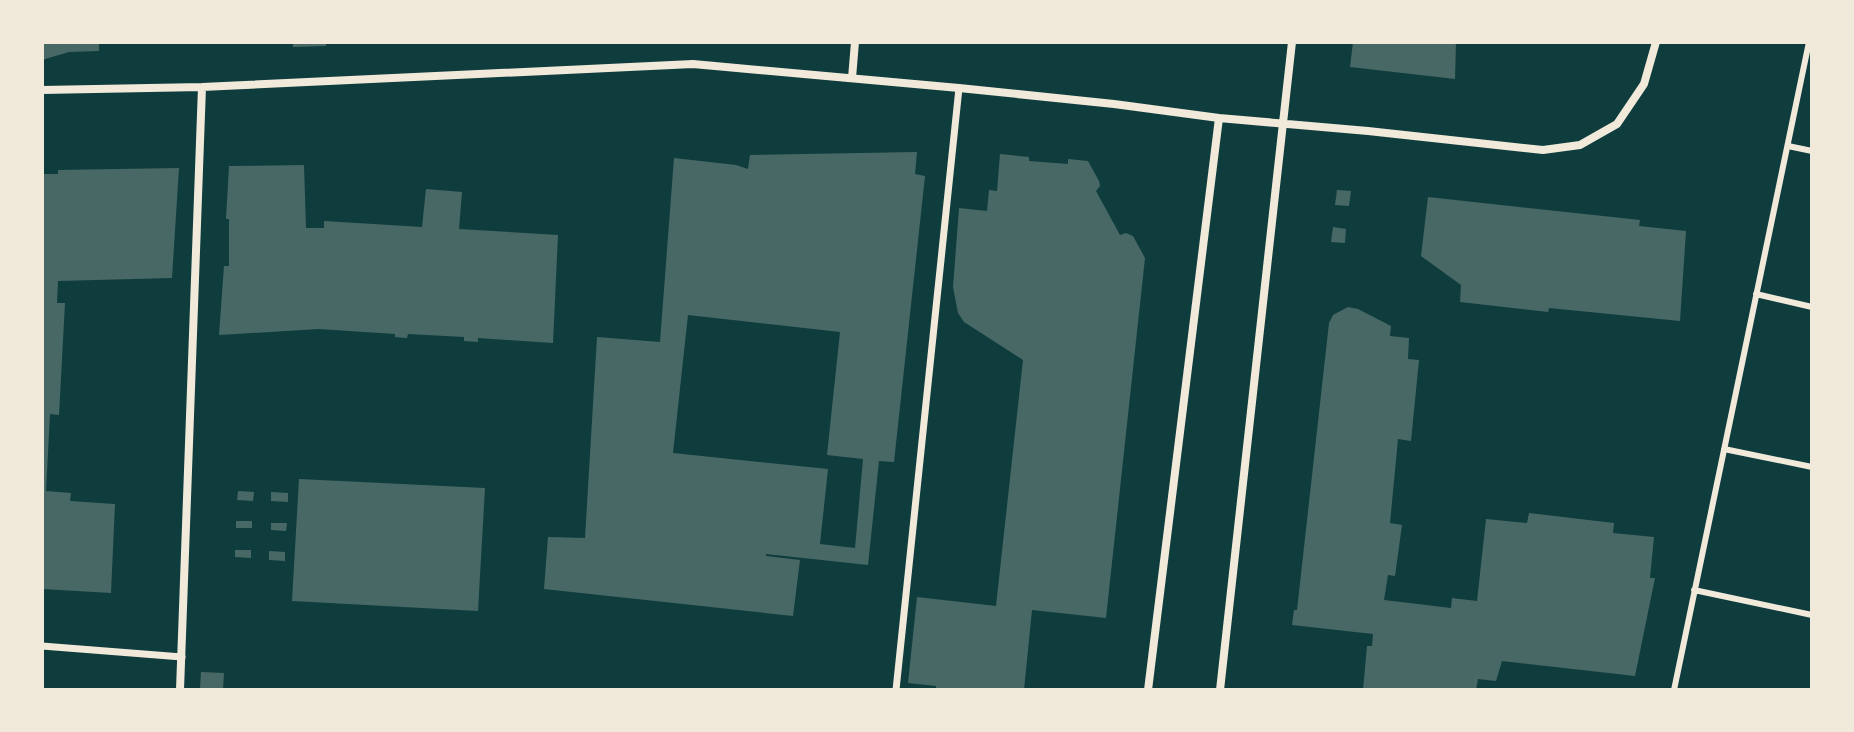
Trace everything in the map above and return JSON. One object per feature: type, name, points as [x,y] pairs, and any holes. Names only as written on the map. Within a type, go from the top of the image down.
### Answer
[{"type":"street","points":[[852,78],[855,42]]},
{"type":"street","points":[[1220,690],[1292,42]]},
{"type":"street","points":[[42,90],[202,87],[693,64],[959,88],[1543,150],[1580,145],[1617,124],[1644,84],[1656,42]]},
{"type":"street","points":[[180,690],[202,87]]},
{"type":"street","points":[[896,690],[959,88]]},
{"type":"street","points":[[1148,690],[1219,118]]},
{"type":"street","points":[[42,646],[182,657]]},
{"type":"lane","points":[[1674,690],[1809,42]]},
{"type":"lane","points":[[1788,146],[1812,151]]},
{"type":"lane","points":[[1756,294],[1812,307]]},
{"type":"lane","points":[[1724,449],[1812,467]]},
{"type":"lane","points":[[1694,590],[1812,615]]},
{"type":"building","points":[[42,42],[99,42],[99,51],[69,52],[42,60]]},
{"type":"building","points":[[293,42],[326,42],[326,46],[293,47]]},
{"type":"building","points":[[1353,42],[1456,42],[1455,79],[1350,67]]},
{"type":"building","points":[[917,152],[915,174],[925,176],[894,462],[879,461],[868,565],[766,554],[800,560],[793,616],[544,589],[548,537],[585,538],[597,337],[660,342],[674,158],[748,169],[750,155]],"holes":[[[688,315],[840,332],[827,455],[863,459],[855,548],[820,544],[828,469],[673,453]]]},
{"type":"building","points":[[1000,154],[1029,157],[1029,161],[1068,164],[1068,159],[1088,161],[1099,181],[1096,191],[1120,235],[1126,233],[1133,236],[1145,258],[1106,618],[1032,610],[1024,690],[936,690],[936,686],[908,683],[917,597],[996,606],[1023,360],[964,322],[958,313],[953,287],[959,208],[987,211],[989,190],[997,191]]},
{"type":"building","points":[[304,165],[306,228],[324,228],[324,221],[422,227],[426,189],[462,192],[459,229],[558,235],[553,343],[478,338],[478,342],[464,341],[464,337],[408,334],[407,338],[395,337],[395,334],[319,329],[219,335],[224,266],[229,266],[229,219],[226,219],[229,166]]},
{"type":"building","points":[[179,168],[172,278],[58,281],[57,303],[65,303],[59,415],[50,414],[46,491],[71,493],[70,501],[115,504],[111,593],[42,589],[42,174],[58,174],[58,170]]},
{"type":"building","points":[[1337,190],[1351,191],[1349,206],[1335,205]]},
{"type":"building","points":[[1428,197],[1640,220],[1639,226],[1686,231],[1680,321],[1460,302],[1461,285],[1421,256]]},
{"type":"building","points":[[1333,227],[1346,229],[1345,243],[1331,242]]},
{"type":"building","points":[[1348,307],[1391,326],[1390,336],[1409,338],[1408,359],[1419,360],[1411,441],[1398,439],[1390,523],[1402,525],[1395,576],[1388,575],[1384,600],[1451,608],[1452,598],[1477,601],[1486,519],[1527,523],[1529,513],[1614,523],[1613,533],[1654,537],[1650,578],[1655,578],[1635,676],[1502,661],[1496,681],[1478,679],[1476,690],[1363,690],[1367,646],[1372,646],[1373,634],[1292,625],[1294,610],[1297,610],[1329,323],[1333,315]]},
{"type":"building","points":[[299,479],[485,488],[478,611],[292,601]]},
{"type":"building","points":[[238,491],[254,492],[253,501],[237,500]]},
{"type":"building","points":[[271,492],[288,493],[288,502],[271,501]]},
{"type":"building","points":[[236,521],[252,521],[252,528],[236,528]]},
{"type":"building","points":[[271,523],[287,523],[286,531],[271,530]]},
{"type":"building","points":[[235,550],[251,550],[251,558],[235,557]]},
{"type":"building","points":[[269,551],[285,552],[285,561],[269,560]]},
{"type":"building","points":[[201,672],[224,673],[223,690],[200,688]]}]
